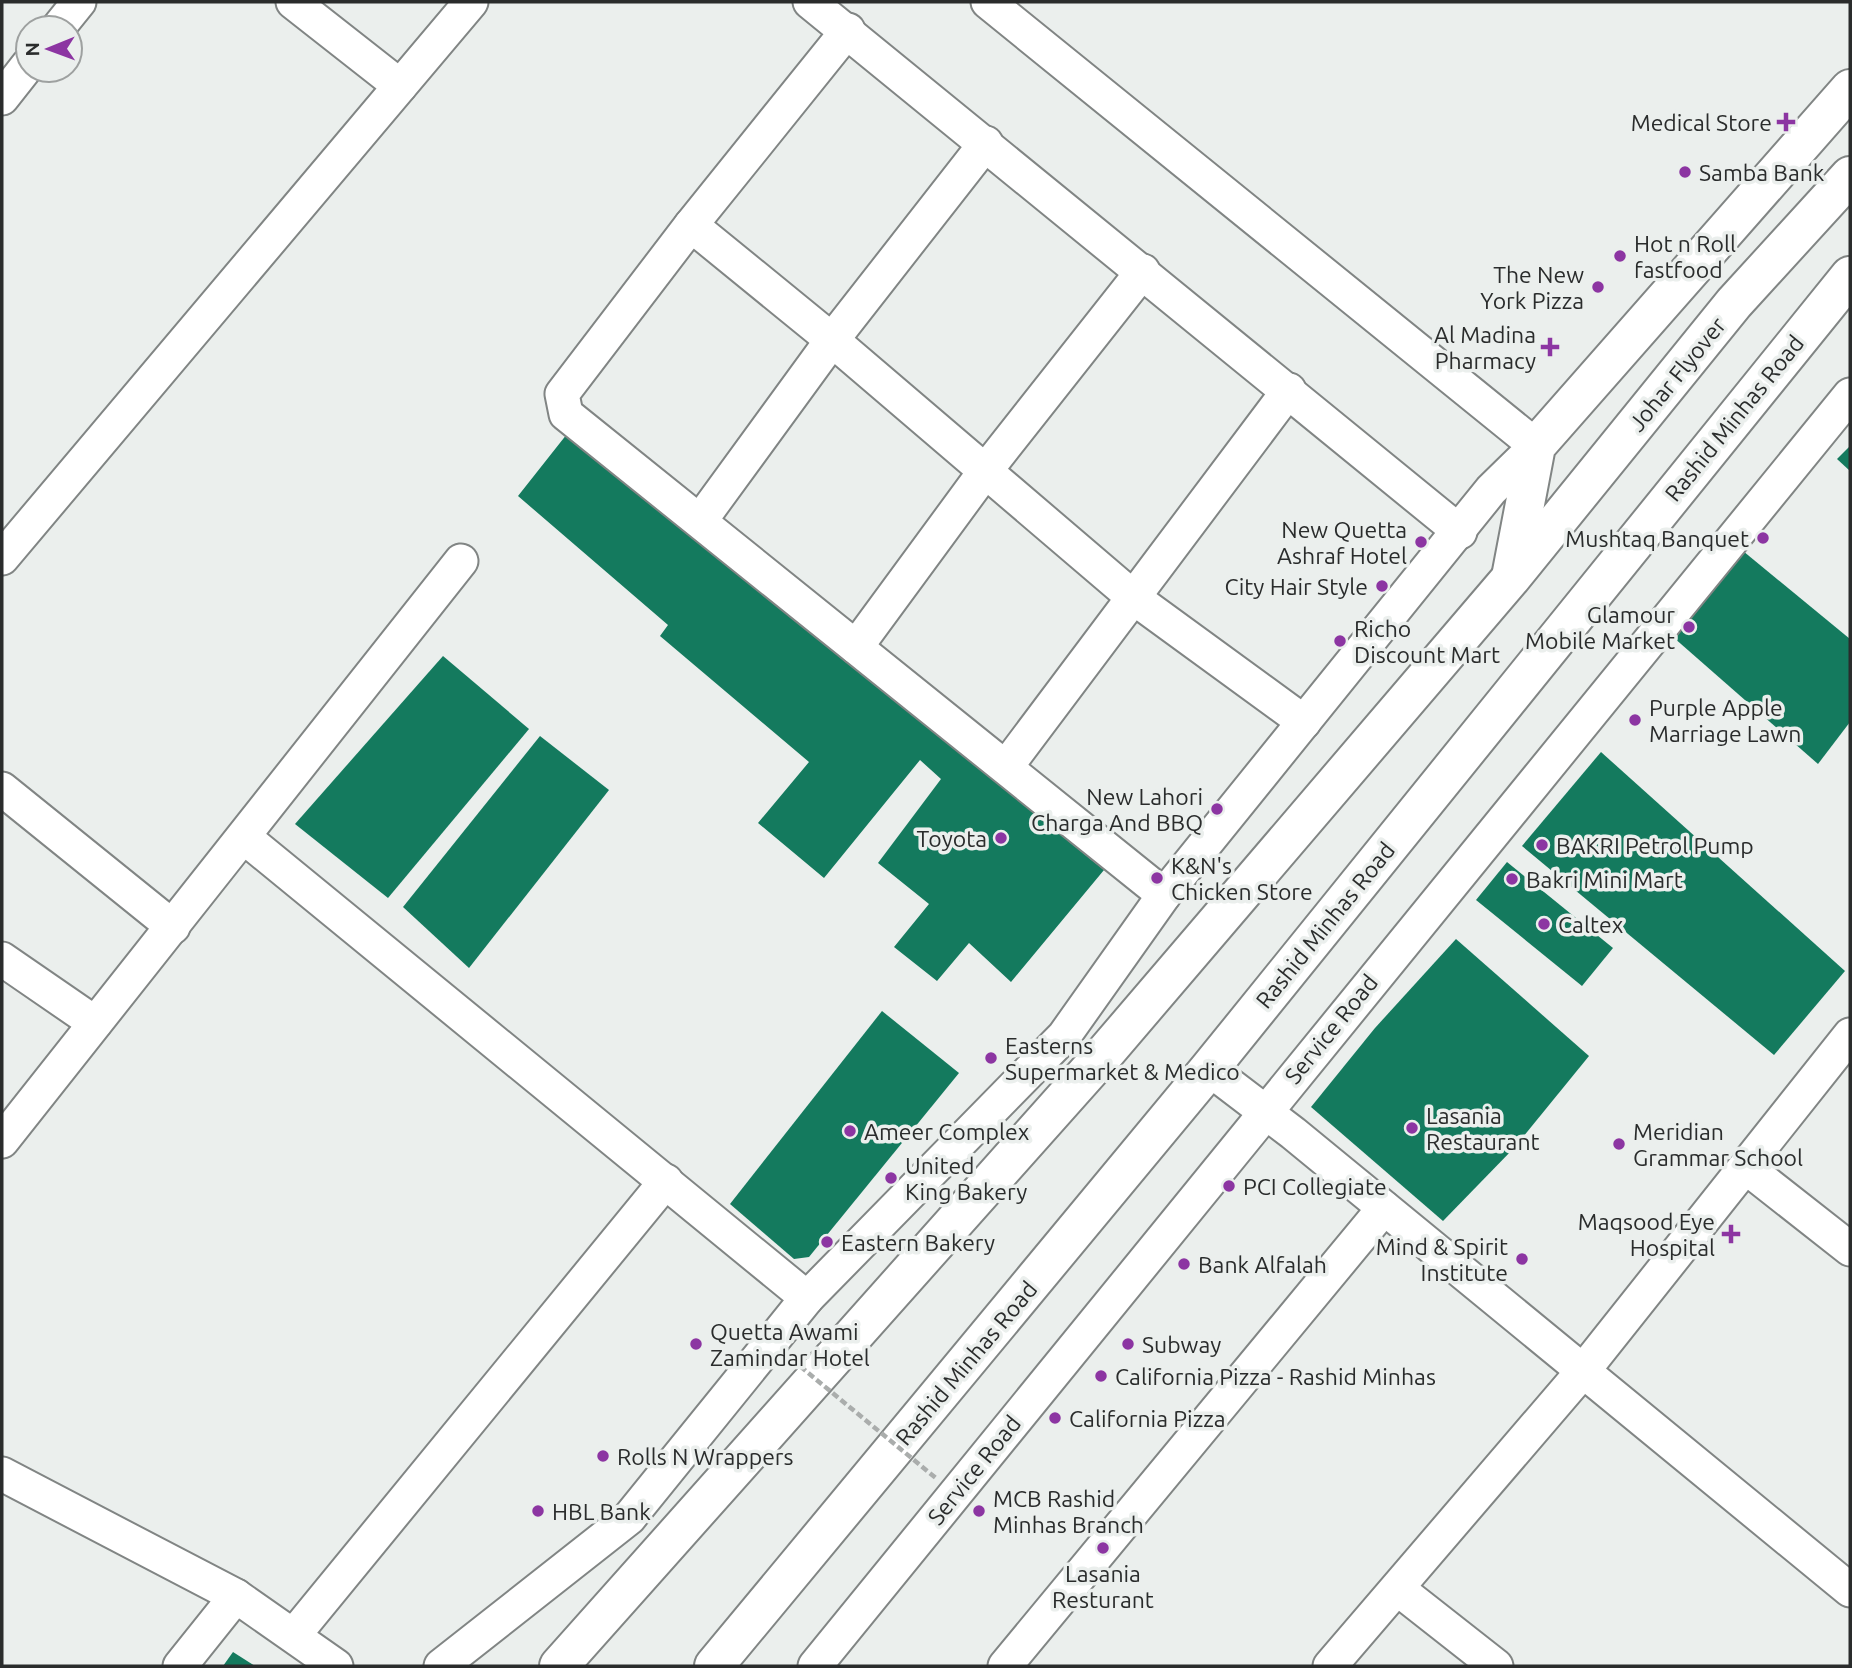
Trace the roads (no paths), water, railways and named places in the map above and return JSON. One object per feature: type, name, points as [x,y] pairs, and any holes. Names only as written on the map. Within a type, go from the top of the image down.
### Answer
[{"type":"main road","points":[[559,1666],[1105,1053],[1511,578],[1536,446],[1850,89]]},
{"type":"main road","name":"Johar Flyover","points":[[1511,578],[1734,303],[1850,176]]},
{"type":"main road","name":"Rashid Minhas Road","points":[[714,1666],[1209,1069],[1850,276]]},
{"type":"street","points":[[293,2],[400,86]]},
{"type":"street","points":[[2,558],[471,2]]},
{"type":"street","points":[[810,2],[848,30],[1460,532]]},
{"type":"street","points":[[441,1666],[629,1518],[807,1297],[1064,1035],[1164,895],[1492,490],[1536,446],[988,2]]},
{"type":"street","points":[[848,30],[691,225],[562,394],[566,414],[1164,895]]},
{"type":"street","points":[[2,97],[14,82]]},
{"type":"street","points":[[700,521],[832,340],[986,143]]},
{"type":"street","points":[[691,225],[832,340],[1134,598],[1304,722]]},
{"type":"street","points":[[856,647],[986,470],[1143,271]]},
{"type":"street","points":[[1006,767],[1289,390]]},
{"type":"street","name":"Service Road","points":[[814,1666],[1850,395]]},
{"type":"street","points":[[2,1141],[461,561]]},
{"type":"street","points":[[2,789],[173,927]]},
{"type":"street","points":[[244,836],[807,1297]]},
{"type":"street","points":[[2,958],[95,1023]]},
{"type":"street","points":[[1064,1035],[1105,1053]]},
{"type":"street","points":[[1331,1666],[1583,1371],[1747,1168],[1850,1035]]},
{"type":"street","points":[[1209,1069],[1265,1110],[1850,1590]]},
{"type":"street","points":[[1747,1168],[1850,1249]]},
{"type":"street","points":[[294,1635],[666,1181]]},
{"type":"street","points":[[1005,1666],[1384,1208]]},
{"type":"street","points":[[2,1475],[236,1596],[336,1666]]},
{"type":"street","points":[[629,1518],[661,1552]]},
{"type":"street","points":[[1398,1589],[1496,1666]]},
{"type":"street","points":[[180,1666],[236,1596]]},
{"type":"place","name":"Medical Store","points":[[1786,122]]},
{"type":"place","name":"Samba Bank","points":[[1685,172]]},
{"type":"place","name":"Hot n Roll fastfood","points":[[1620,256]]},
{"type":"place","name":"The New York Pizza","points":[[1598,287]]},
{"type":"place","name":"Al Madina Pharmacy","points":[[1550,347]]},
{"type":"place","name":"Mushtaq Banquet","points":[[1763,538]]},
{"type":"place","name":"New Quetta Ashraf Hotel","points":[[1421,542]]},
{"type":"place","name":"City Hair Style","points":[[1382,586]]},
{"type":"place","name":"Glamour Mobile Market","points":[[1689,627]]},
{"type":"place","name":"Richo Discount Mart","points":[[1340,641]]},
{"type":"place","name":"Purple Apple Marriage Lawn","points":[[1635,720]]},
{"type":"place","name":"New Lahori Charga And BBQ","points":[[1217,809]]},
{"type":"place","name":"Toyota","points":[[1001,838]]},
{"type":"place","name":"BAKRI Petrol Pump","points":[[1542,845]]},
{"type":"place","name":"K&N's Chicken Store","points":[[1157,878]]},
{"type":"place","name":"Bakri Mini Mart","points":[[1512,879]]},
{"type":"place","name":"Caltex","points":[[1544,924]]},
{"type":"place","name":"Easterns Supermarket & Medico","points":[[991,1058]]},
{"type":"place","name":"Lasania Restaurant","points":[[1412,1128]]},
{"type":"place","name":"Ameer Complex","points":[[850,1131]]},
{"type":"place","name":"Meridian Grammar School","points":[[1619,1144]]},
{"type":"place","name":"United King Bakery","points":[[891,1178]]},
{"type":"place","name":"PCI Collegiate","points":[[1229,1186]]},
{"type":"place","name":"Maqsood Eye Hospital","points":[[1731,1234]]},
{"type":"place","name":"Eastern Bakery","points":[[827,1242]]},
{"type":"place","name":"Mind & Spirit Institute","points":[[1522,1259]]},
{"type":"place","name":"Bank Alfalah","points":[[1184,1264]]},
{"type":"place","name":"Quetta Awami Zamindar Hotel","points":[[696,1344]]},
{"type":"place","name":"Subway","points":[[1128,1344]]},
{"type":"place","name":"California Pizza - Rashid Minhas","points":[[1101,1376]]},
{"type":"place","name":"California Pizza","points":[[1055,1418]]},
{"type":"place","name":"Rolls N Wrappers","points":[[603,1456]]},
{"type":"place","name":"HBL Bank","points":[[538,1511]]},
{"type":"place","name":"MCB Rashid Minhas Branch","points":[[979,1511]]},
{"type":"place","name":"Lasania Resturant","points":[[1103,1548]]}]
